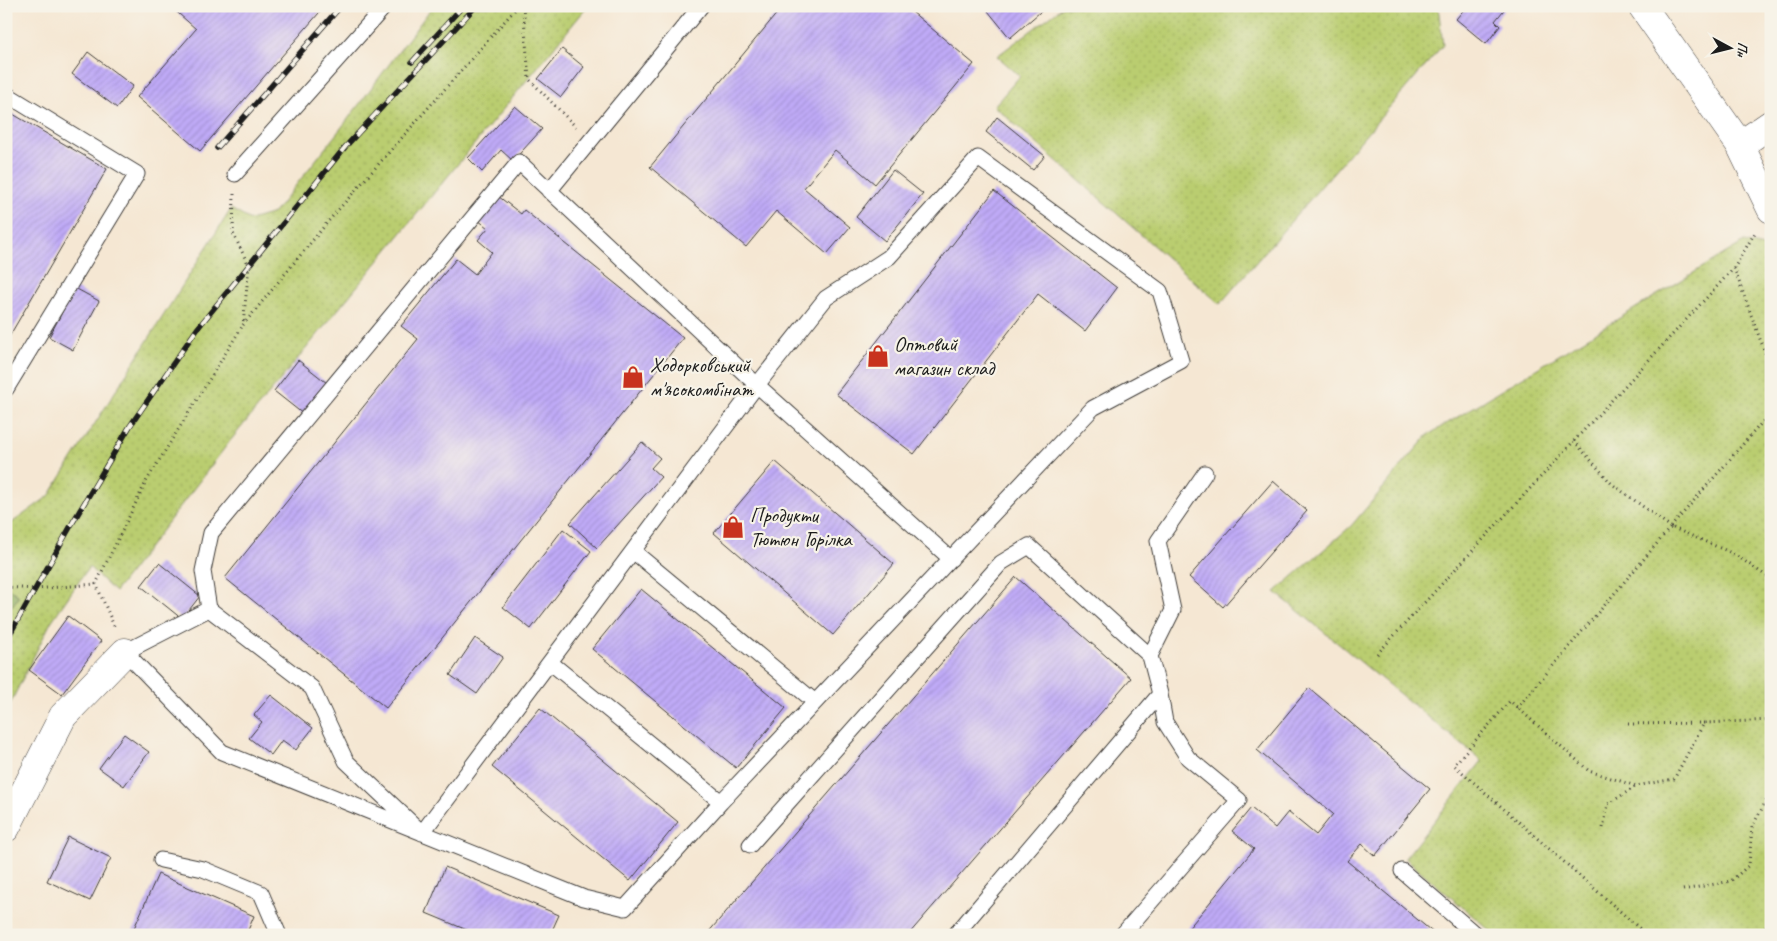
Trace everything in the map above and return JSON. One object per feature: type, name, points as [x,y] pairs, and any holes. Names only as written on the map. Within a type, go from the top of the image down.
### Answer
[{"type":"street","points":[[1642,6],[1740,145],[1770,208]]},
{"type":"street","points":[[1740,145],[1771,124]]},
{"type":"street","points":[[6,828],[63,716],[125,652]]},
{"type":"lane","points":[[235,174],[385,6]]},
{"type":"lane","points":[[549,191],[701,6]]},
{"type":"lane","points":[[6,94],[137,174],[6,390]]},
{"type":"lane","points":[[209,609],[125,652],[222,752],[422,833],[584,898],[625,908],[721,802],[1093,408],[1181,362],[1160,291],[978,158],[890,257],[826,298],[757,384],[551,663],[422,833]]},
{"type":"lane","points":[[422,833],[346,761],[312,688],[209,609],[203,572],[211,533],[518,162],[757,384],[951,559]]},
{"type":"lane","points":[[1150,656],[1173,610],[1158,541],[1205,474]]},
{"type":"lane","points":[[750,846],[1000,563],[1029,546],[1150,656],[1165,722],[1188,758],[1239,800],[1122,935]]},
{"type":"lane","points":[[633,551],[815,702]]},
{"type":"lane","points":[[551,663],[721,802]]},
{"type":"lane","points":[[956,935],[1160,694]]},
{"type":"lane","points":[[161,860],[203,869],[261,893],[278,935]]},
{"type":"lane","points":[[1402,872],[1476,935]]},
{"type":"path","points":[[125,652],[96,584],[147,480],[243,325],[331,218],[518,6]]},
{"type":"path","points":[[524,6],[529,79],[590,141]]},
{"type":"path","points":[[235,174],[234,233],[249,266],[243,325]]},
{"type":"path","points":[[1377,654],[1734,268],[1770,208]]},
{"type":"path","points":[[1734,268],[1771,369]]},
{"type":"path","points":[[1517,708],[1771,412]]},
{"type":"path","points":[[1574,441],[1612,484],[1671,527],[1734,554],[1771,579]]},
{"type":"path","points":[[6,587],[35,589],[96,584]]},
{"type":"path","points":[[1636,786],[1589,771],[1510,701],[1454,764],[1647,935]]},
{"type":"path","points":[[1628,724],[1771,720]]},
{"type":"path","points":[[1603,828],[1608,804],[1636,786],[1674,779],[1704,723]]},
{"type":"path","points":[[1683,890],[1731,881],[1749,864],[1752,827],[1771,792]]},
{"type":"path","points":[[1759,935],[1771,920]]},
{"type":"green space","points":[[433,6],[588,6],[230,441],[115,592],[89,567],[51,622],[6,712],[6,615],[19,596],[6,586],[6,527],[49,496],[231,209],[250,220],[274,213]]},
{"type":"green space","points":[[1064,6],[1438,6],[1443,45],[1220,304],[994,106],[1020,76],[997,56]]},
{"type":"green space","points":[[1744,242],[1763,247],[1771,265],[1771,935],[1495,935],[1405,858],[1482,761],[1275,592],[1351,526],[1428,435]]},
{"type":"green space","points":[[6,586],[19,596],[6,615]]},
{"type":"building","points":[[170,6],[325,6],[200,151],[137,97],[196,29]]},
{"type":"building","points":[[783,6],[905,6],[974,64],[875,184],[835,150],[804,188],[850,227],[827,254],[776,211],[746,247],[650,167]]},
{"type":"building","points":[[994,6],[1047,6],[1010,38],[988,11]]},
{"type":"building","points":[[1467,6],[1507,6],[1495,21],[1500,26],[1486,44],[1456,19]]},
{"type":"building","points":[[562,49],[584,67],[561,97],[538,79]]},
{"type":"building","points":[[88,52],[133,86],[117,108],[72,74]]},
{"type":"building","points":[[515,106],[542,129],[513,161],[501,150],[482,172],[468,158]]},
{"type":"building","points":[[6,110],[107,169],[6,342]]},
{"type":"building","points":[[997,117],[1045,156],[1033,170],[986,132]]},
{"type":"building","points":[[893,170],[923,194],[885,241],[856,217]]},
{"type":"building","points":[[994,191],[1117,288],[1085,331],[1038,294],[914,454],[836,394]]},
{"type":"building","points":[[498,196],[521,214],[524,210],[683,338],[386,708],[225,578],[418,339],[401,326],[456,259],[475,274],[492,252],[478,240],[488,228],[478,220]]},
{"type":"building","points":[[75,288],[99,301],[73,350],[49,337]]},
{"type":"building","points":[[298,360],[327,383],[303,414],[274,391]]},
{"type":"building","points":[[642,442],[660,458],[651,468],[661,477],[597,548],[570,523]]},
{"type":"building","points":[[775,461],[894,564],[833,635],[714,533]]},
{"type":"building","points":[[1273,481],[1307,511],[1223,607],[1189,577]]},
{"type":"building","points":[[563,529],[591,551],[531,629],[503,607]]},
{"type":"building","points":[[159,563],[200,596],[182,619],[141,586]]},
{"type":"building","points":[[1016,577],[1131,678],[908,935],[706,935]]},
{"type":"building","points":[[641,589],[786,708],[736,768],[592,649]]},
{"type":"building","points":[[68,616],[101,641],[62,694],[29,670]]},
{"type":"building","points":[[475,638],[503,657],[477,694],[450,675]]},
{"type":"building","points":[[1309,688],[1430,789],[1375,856],[1362,844],[1347,861],[1436,935],[1183,935],[1254,849],[1232,831],[1251,808],[1275,828],[1288,812],[1316,835],[1333,814],[1257,750]]},
{"type":"building","points":[[271,695],[313,728],[296,750],[282,740],[271,755],[249,738],[262,722],[254,715]]},
{"type":"building","points":[[540,708],[678,822],[630,881],[492,767]]},
{"type":"building","points":[[124,734],[149,752],[124,786],[99,768]]},
{"type":"building","points":[[68,837],[111,858],[90,901],[47,881]]},
{"type":"building","points":[[445,867],[559,915],[550,935],[479,935],[426,913]]},
{"type":"building","points":[[158,874],[254,916],[246,935],[131,935]]},
{"type":"railway","points":[[217,148],[341,6]]},
{"type":"railway","points":[[412,62],[463,6]]},
{"type":"railway","points":[[6,641],[130,426],[197,329],[346,146],[476,6]]},
{"type":"place","name":"Оптовий магазин склад","points":[[878,356]]},
{"type":"place","name":"Ходорковський м'ясокомбінат","points":[[633,377]]},
{"type":"place","name":"Продукти Тютюн Горілка","points":[[733,527]]}]
